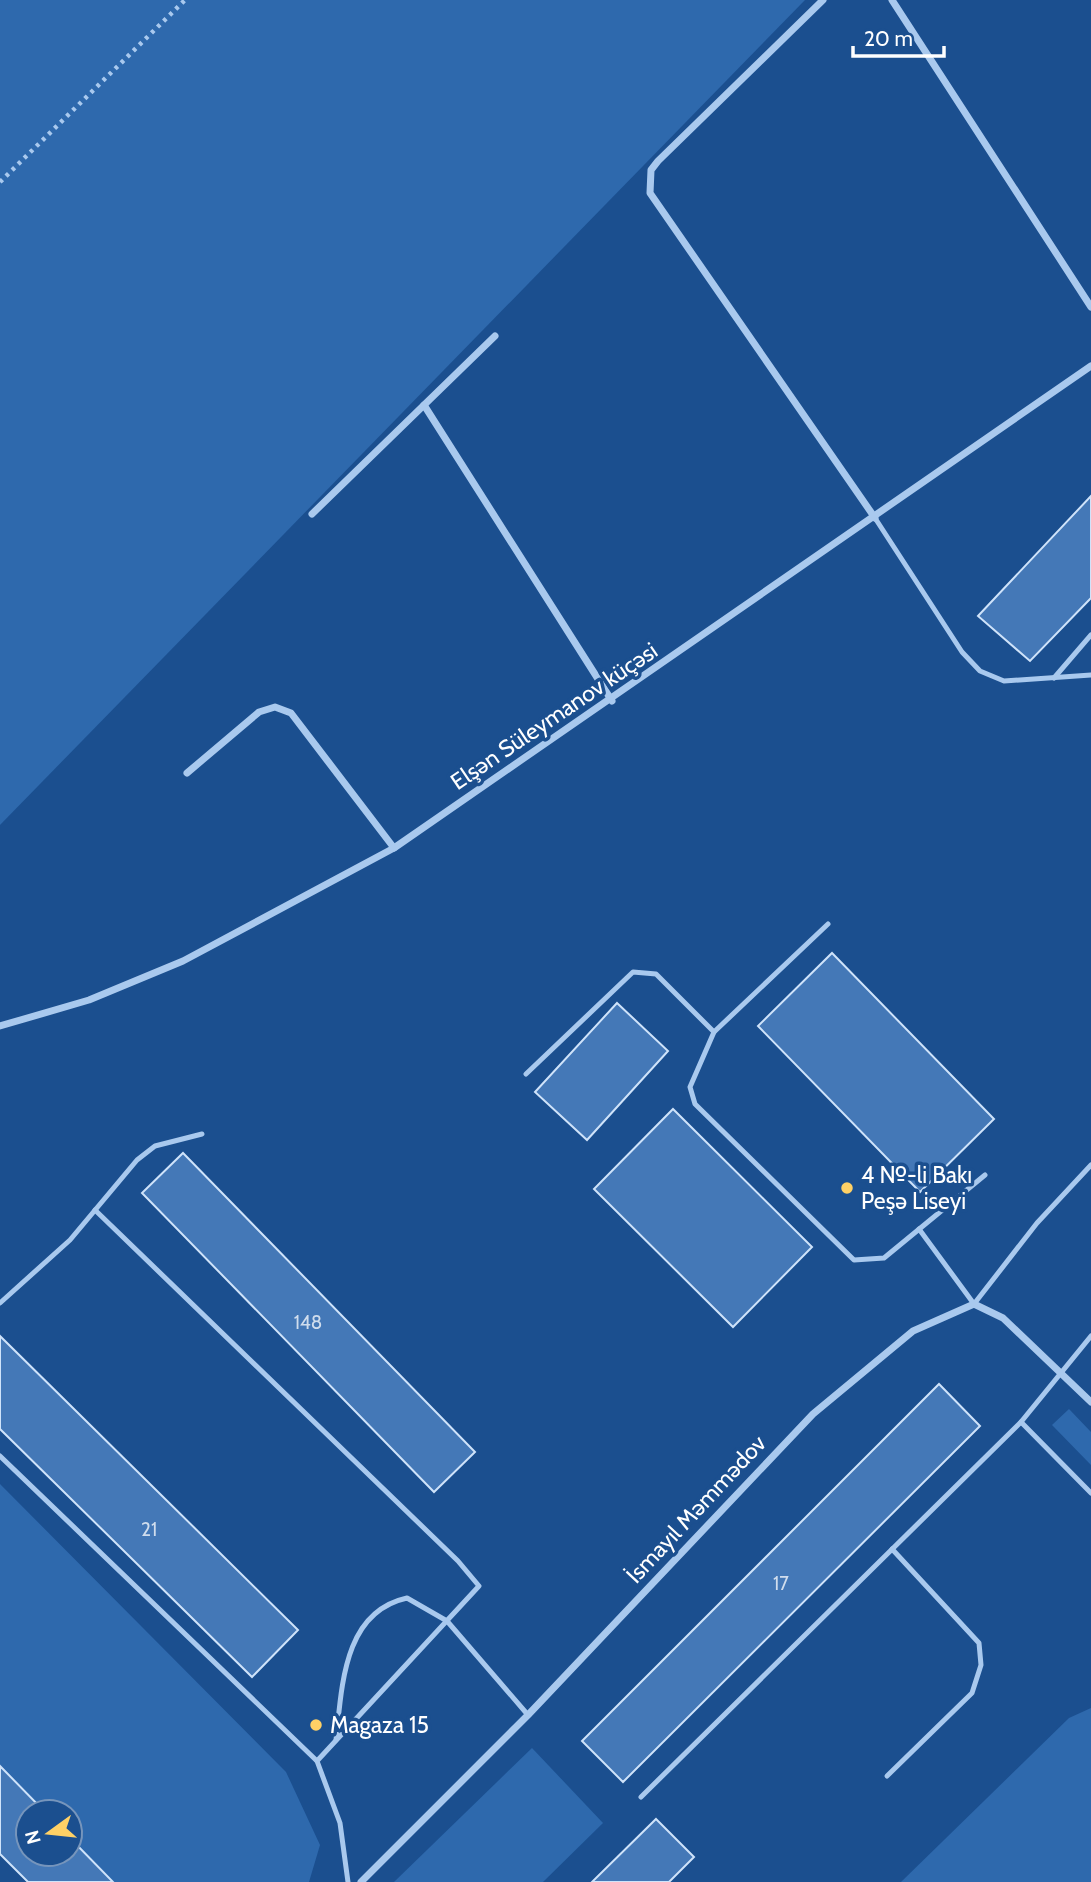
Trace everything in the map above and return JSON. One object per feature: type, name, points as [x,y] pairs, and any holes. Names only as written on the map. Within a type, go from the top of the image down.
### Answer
[{"type":"street","points":[[823,0],[658,161],[651,170],[650,193],[875,518]]},
{"type":"street","points":[[892,0],[1091,307]]},
{"type":"street","points":[[312,514],[495,336]]},
{"type":"street","name":"Elşən Süleymanov küçəsi","points":[[0,1026],[89,1000],[160,971],[394,848],[612,701],[1091,366]]},
{"type":"street","points":[[424,405],[612,701]]},
{"type":"street","points":[[187,773],[259,712],[275,707],[292,713],[394,848]]},
{"type":"street","points":[[974,1304],[1003,1318],[1064,1373],[1091,1402]]},
{"type":"street","name":"İsmayıl Məmmədov","points":[[361,1882],[528,1715],[813,1414],[913,1331],[974,1304]]},
{"type":"lane","points":[[875,518],[962,652],[980,671],[1004,681],[1091,675]]},
{"type":"lane","points":[[1054,678],[1091,635]]},
{"type":"lane","points":[[828,924],[714,1032],[690,1087],[695,1104],[854,1260],[884,1258],[985,1175]]},
{"type":"lane","points":[[526,1074],[633,972],[656,974],[714,1032]]},
{"type":"lane","points":[[0,1303],[70,1240],[137,1160],[155,1146],[202,1134]]},
{"type":"lane","points":[[919,1229],[974,1304],[1037,1223],[1091,1165]]},
{"type":"lane","points":[[95,1210],[458,1561],[480,1586],[317,1761]]},
{"type":"lane","points":[[641,1797],[1021,1422],[1064,1373],[1091,1336]]},
{"type":"lane","points":[[1021,1422],[1091,1493]]},
{"type":"lane","points":[[0,1456],[317,1761],[340,1823],[348,1882]]},
{"type":"lane","points":[[887,1776],[972,1693],[981,1665],[979,1643],[892,1549]]},
{"type":"lane","points":[[336,1740],[342,1681],[361,1625],[390,1601],[407,1598],[447,1621],[528,1715]]},
{"type":"path","points":[[0,182],[185,0]]},
{"type":"shaded area","points":[[0,0],[805,0],[0,825]]},
{"type":"shaded area","points":[[1069,1409],[1091,1432],[1091,1465],[1052,1425]]},
{"type":"shaded area","points":[[0,1484],[286,1772],[320,1845],[309,1882],[113,1882],[84,1852],[84,1798],[31,1798],[0,1766]]},
{"type":"shaded area","points":[[1091,1708],[1091,1882],[901,1882],[1069,1718]]},
{"type":"shaded area","points":[[532,1748],[603,1823],[543,1882],[394,1882]]},
{"type":"building","points":[[1091,496],[1091,598],[1030,661],[978,616]]},
{"type":"building","points":[[832,953],[994,1119],[920,1192],[758,1026]]},
{"type":"building","points":[[617,1003],[668,1051],[587,1140],[535,1092]]},
{"type":"building","points":[[673,1109],[812,1247],[733,1327],[594,1189]]},
{"type":"building","points":[[183,1153],[475,1452],[434,1492],[142,1193]]},
{"type":"building","points":[[0,1336],[298,1630],[252,1677],[0,1429]]},
{"type":"building","points":[[939,1384],[980,1426],[623,1782],[582,1741]]},
{"type":"building","points":[[0,1766],[31,1798],[14,1798],[14,1868],[0,1854]]},
{"type":"building","points":[[656,1819],[694,1857],[669,1882],[592,1882]]},
{"type":"building","points":[[84,1852],[113,1882],[28,1882],[14,1868],[84,1868]]},
{"type":"place","name":"4 №-li Bakı Peşə Liseyi","points":[[847,1188]]},
{"type":"place","name":"Magaza 15","points":[[316,1725]]}]
